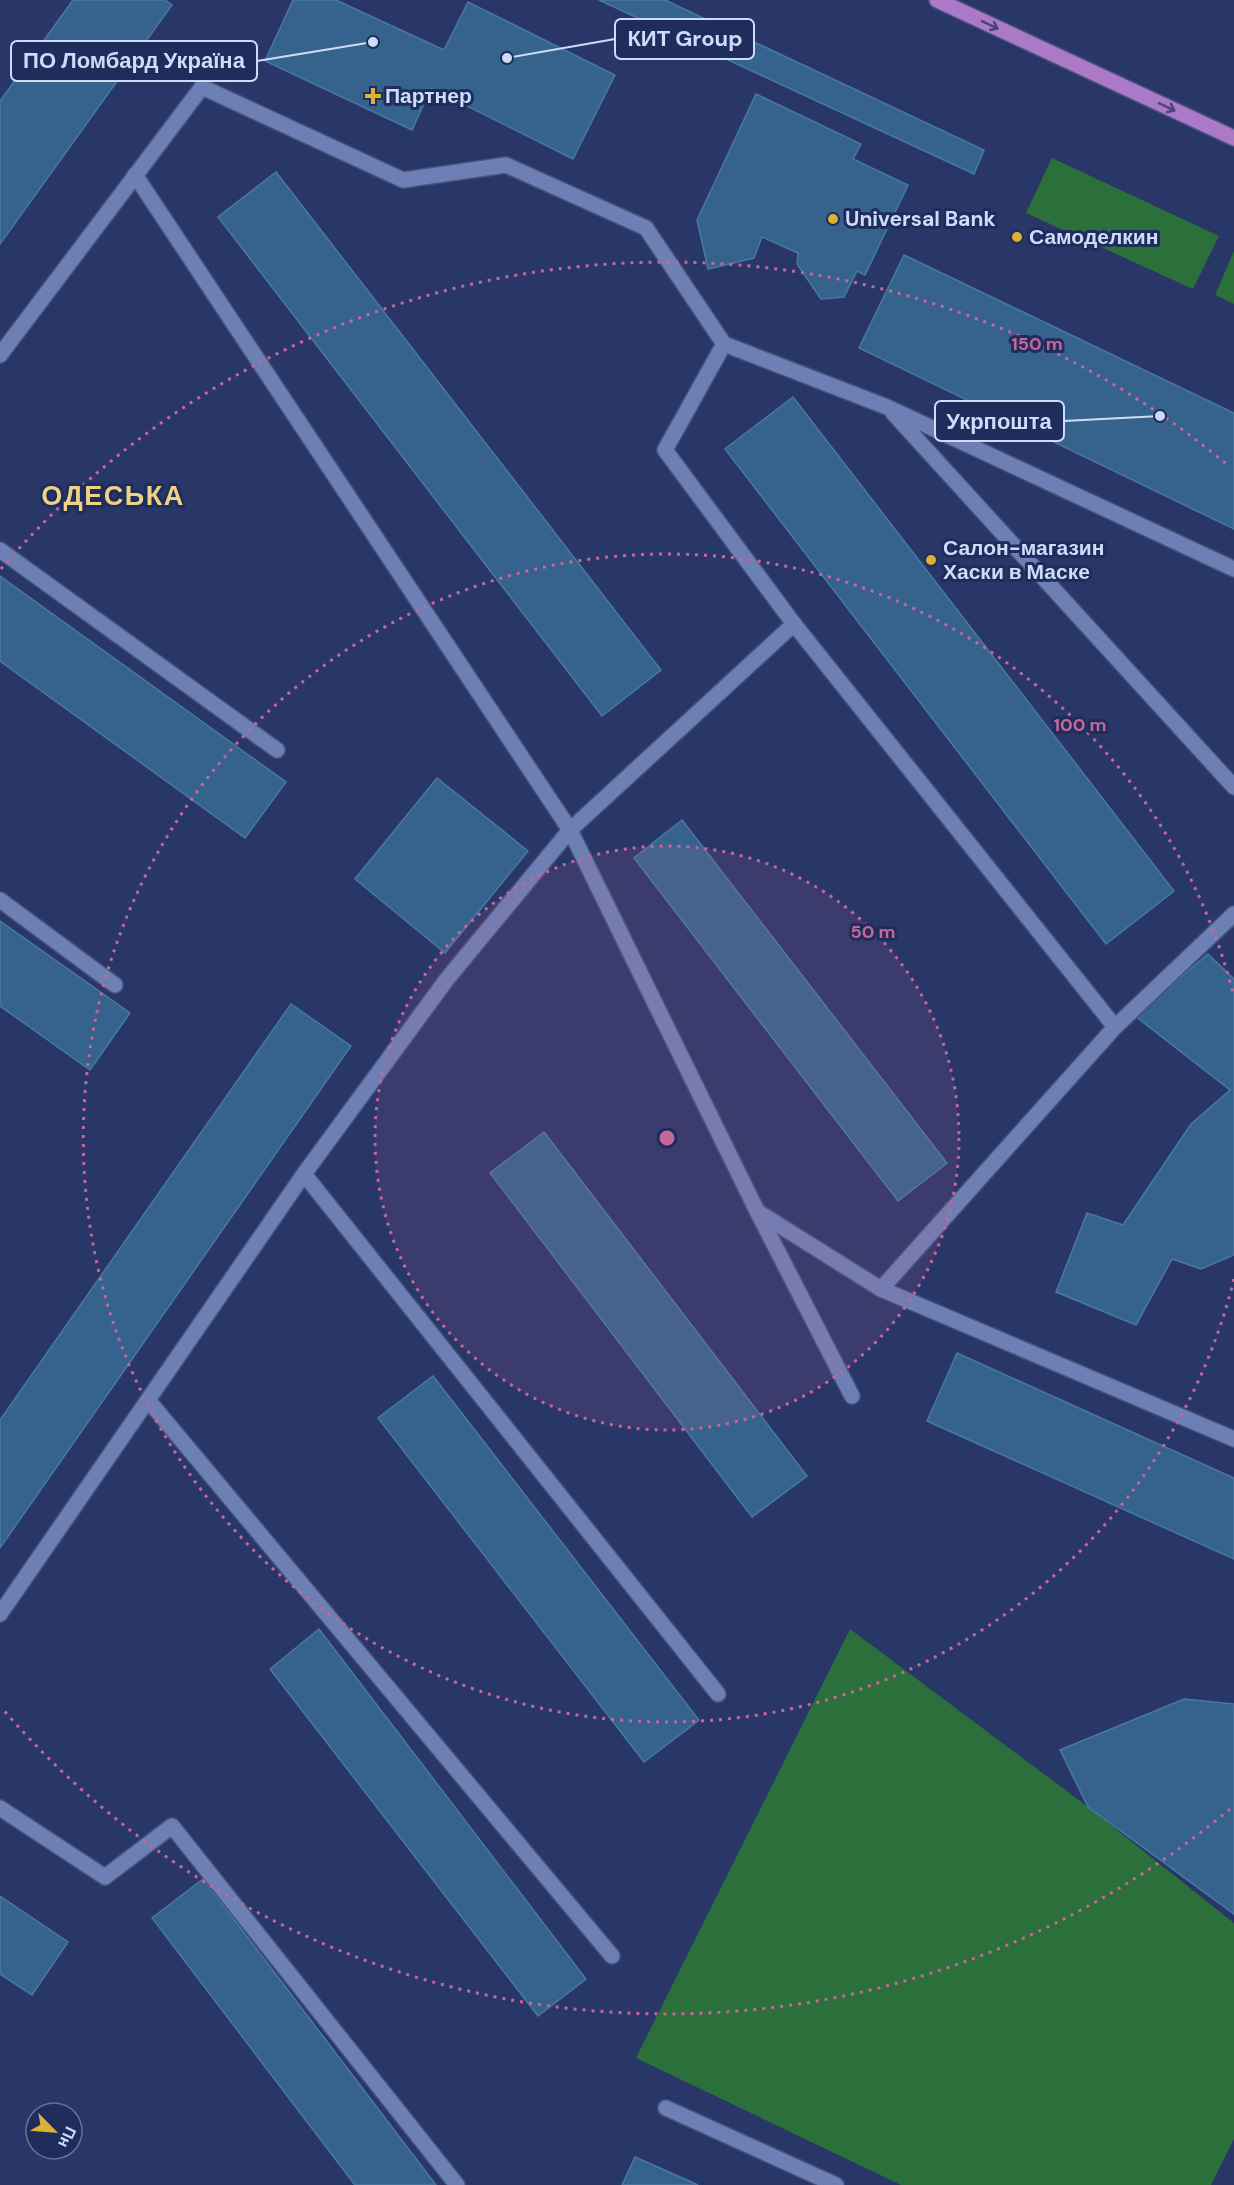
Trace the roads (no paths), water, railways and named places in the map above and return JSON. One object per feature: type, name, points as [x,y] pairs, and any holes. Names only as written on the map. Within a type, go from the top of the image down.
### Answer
[{"type":"main road","points":[[937,0],[1234,138]]},
{"type":"lane","points":[[0,355],[202,87],[403,180],[506,165],[646,228],[724,344],[887,407],[1234,569]]},
{"type":"lane","points":[[135,175],[570,830],[757,1211],[852,1396]]},
{"type":"lane","points":[[724,344],[665,450],[794,624],[1115,1027]]},
{"type":"lane","points":[[887,407],[1234,786]]},
{"type":"lane","points":[[0,550],[277,750]]},
{"type":"lane","points":[[0,1614],[304,1174],[447,980],[570,830],[794,624]]},
{"type":"lane","points":[[0,900],[115,985]]},
{"type":"lane","points":[[881,1289],[1115,1027],[1234,914]]},
{"type":"lane","points":[[304,1174],[718,1694]]},
{"type":"lane","points":[[757,1211],[881,1289],[1234,1439]]},
{"type":"lane","points":[[148,1400],[612,1956]]},
{"type":"lane","points":[[0,1808],[105,1877],[172,1826],[457,2185]]},
{"type":"lane","points":[[666,2108],[836,2185]]},
{"type":"place","name":"ПО Ломбард Україна","points":[[373,42]]},
{"type":"place","name":"КИТ Group","points":[[507,58]]},
{"type":"place","name":"Партнер","points":[[373,96]]},
{"type":"place","name":"Universal Bank","points":[[833,219]]},
{"type":"place","name":"Самоделкин","points":[[1017,237]]},
{"type":"place","name":"Укрпошта","points":[[1160,416]]},
{"type":"place","name":"Салон-магазин Хаски в Маске","points":[[931,560]]},
{"type":"district","name":"ОДЕСЬКА","points":[[113,496]]}]
